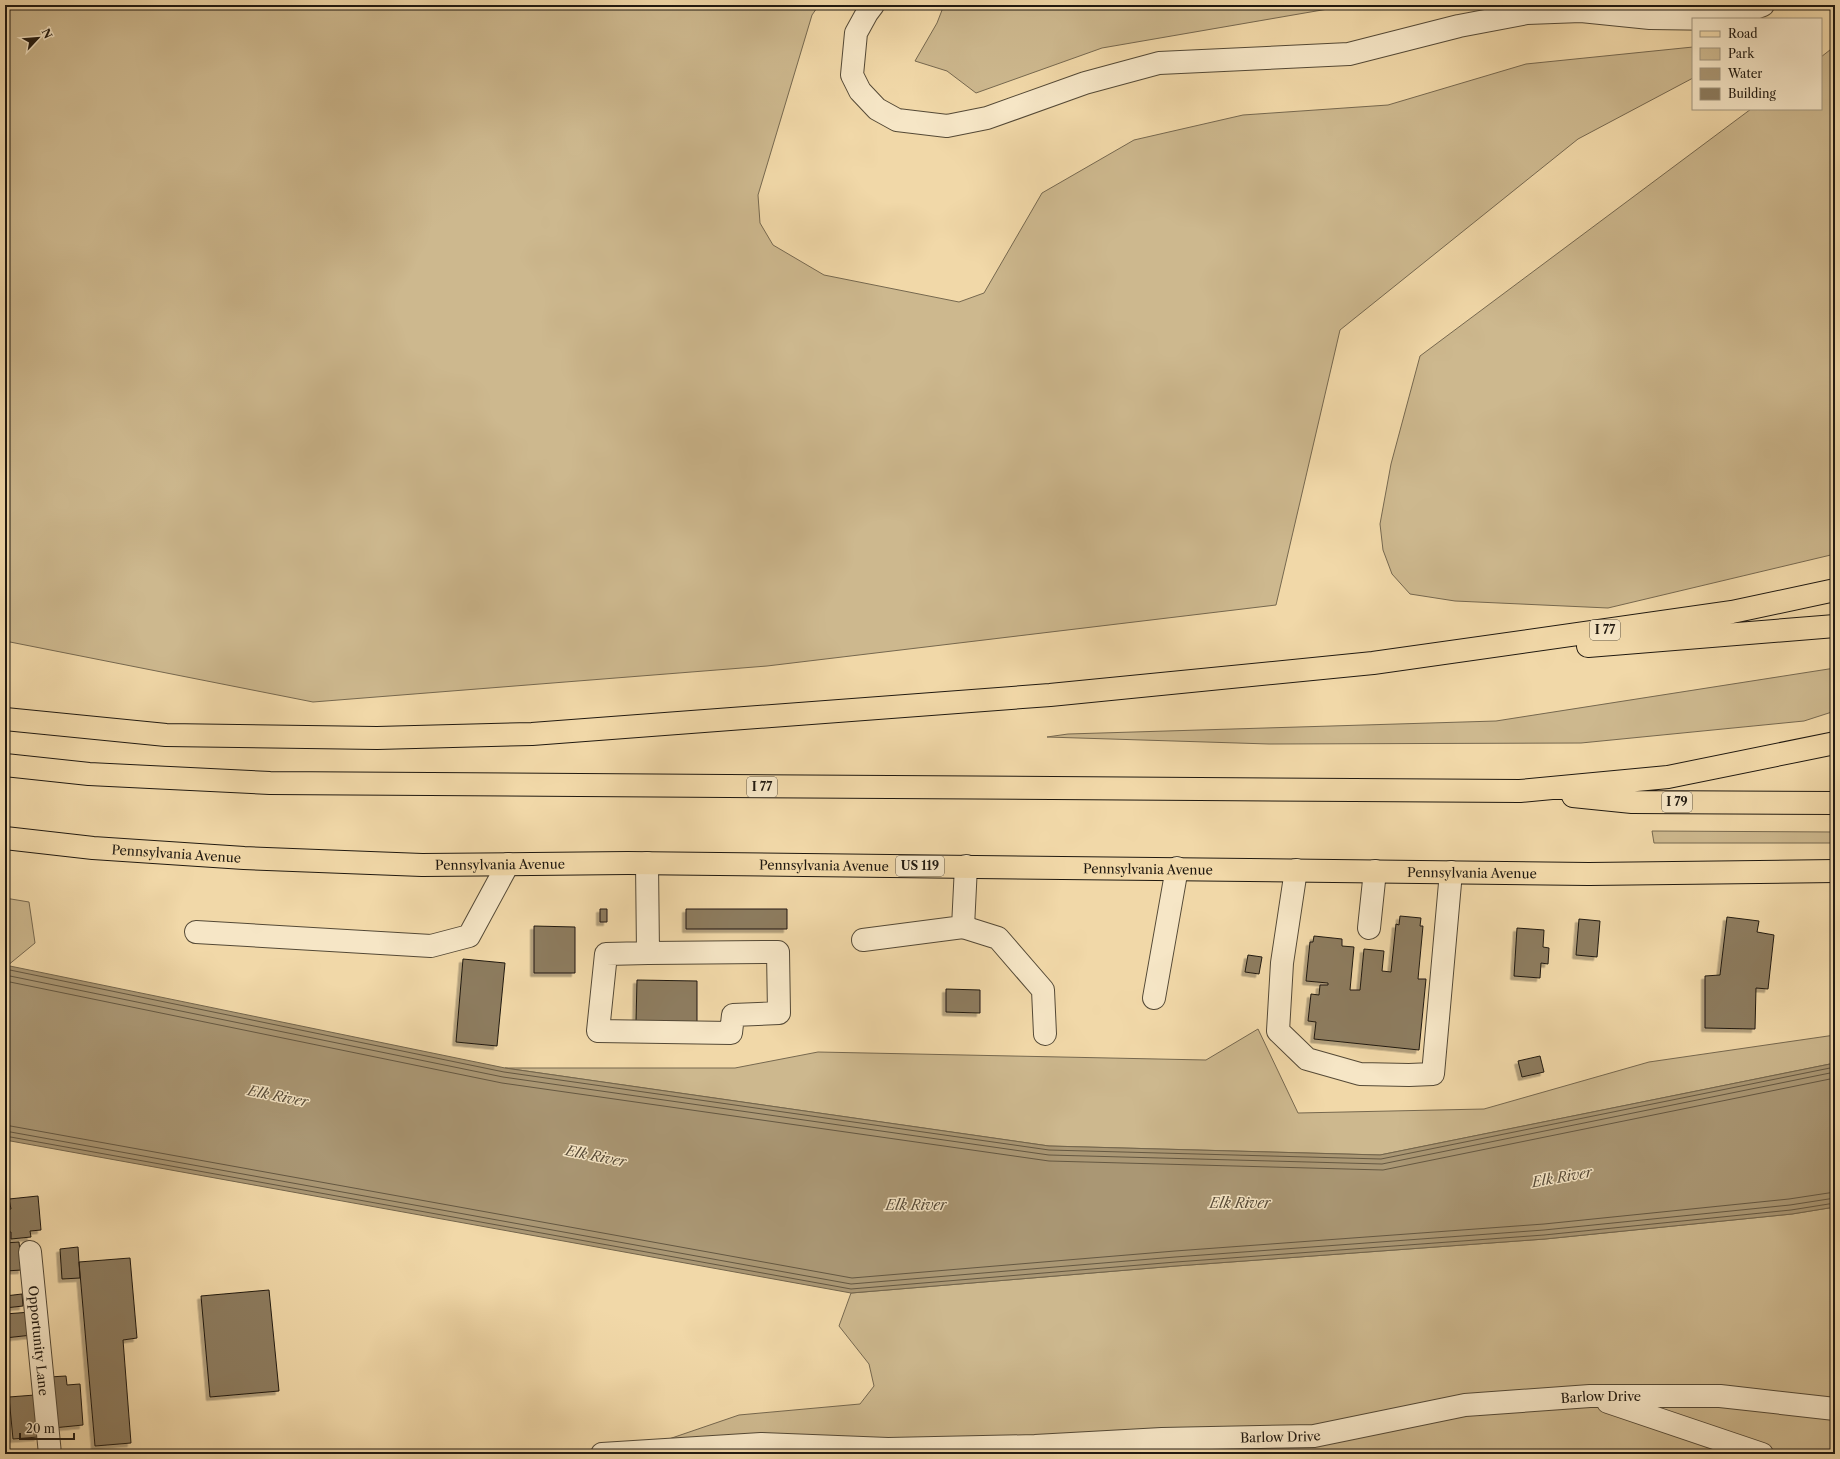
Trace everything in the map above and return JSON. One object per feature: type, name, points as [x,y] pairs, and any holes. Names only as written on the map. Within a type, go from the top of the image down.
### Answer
[{"type":"main road","name":"I 77","points":[[5,719],[166,735],[377,738],[532,734],[1050,695],[1373,663],[1732,612],[1835,590]]},
{"type":"main road","points":[[1373,663],[1835,626]]},
{"type":"main road","name":"I 77","points":[[5,765],[89,774],[270,783],[1520,791],[1668,777],[1835,743]]},
{"type":"main road","name":"I 79","points":[[1520,791],[1632,802],[1835,803]]},
{"type":"main road","name":"Pennsylvania Avenue","points":[[5,838],[93,848],[244,858],[422,866],[647,863],[1589,874],[1835,871]]},
{"type":"street","points":[[873,5],[856,33],[852,75],[860,91],[877,109],[897,120],[947,126],[987,118],[1085,84],[1159,63],[1349,54],[1459,26],[1527,13],[1581,11],[1650,18],[1692,19]]},
{"type":"street","points":[[1730,18],[1763,5]]},
{"type":"street","points":[[647,863],[648,953]]},
{"type":"street","points":[[196,932],[431,946],[469,936],[508,864]]},
{"type":"street","points":[[963,927],[966,866]]},
{"type":"street","points":[[1154,998],[1177,868]]},
{"type":"street","points":[[1296,870],[1282,963],[1278,1031],[1307,1059],[1360,1074],[1409,1075],[1433,1074],[1451,872]]},
{"type":"street","points":[[1369,928],[1375,871]]},
{"type":"street","points":[[863,940],[963,927],[998,938],[1043,990],[1045,1034]]},
{"type":"street","points":[[778,952],[779,1013],[733,1015],[731,1033],[598,1031],[606,954],[648,953],[778,952]]},
{"type":"street","name":"Opportunity Lane","points":[[30,1252],[50,1454]]},
{"type":"street","points":[[1590,1396],[1762,1454]]},
{"type":"street","name":"Barlow Drive","points":[[602,1454],[761,1444],[912,1448],[1035,1446],[1162,1439],[1314,1436],[1465,1404],[1590,1396],[1720,1396],[1835,1408]]},
{"type":"green space","points":[[5,5],[819,5],[812,15],[758,195],[760,223],[773,245],[824,275],[959,302],[984,293],[1042,193],[1134,140],[1243,115],[1388,105],[1526,64],[1692,47],[1692,79],[1578,139],[1340,330],[1276,605],[767,666],[313,702],[5,641]]},
{"type":"green space","points":[[944,5],[1351,5],[1102,48],[976,93],[947,71],[915,61],[937,23]]},
{"type":"green space","points":[[1835,46],[1835,554],[1608,608],[1455,601],[1410,594],[1392,574],[1383,550],[1380,524],[1391,464],[1420,356],[1750,110],[1822,110],[1822,56]]},
{"type":"green space","points":[[1835,668],[1835,711],[1804,721],[1581,743],[1269,744],[1047,737],[1068,734],[1496,721]]},
{"type":"green space","points":[[1652,831],[1835,832],[1835,843],[1654,843]]},
{"type":"green space","points":[[5,898],[29,902],[35,943],[7,966],[5,965]]},
{"type":"green space","points":[[1258,1029],[1298,1113],[1484,1109],[1649,1062],[1835,1035],[1835,1063],[1380,1155],[1049,1146],[505,1068],[735,1068],[818,1052],[1206,1060]]},
{"type":"green space","points":[[1835,1207],[1835,1454],[625,1454],[739,1415],[860,1404],[874,1386],[869,1364],[839,1326],[851,1293],[1176,1266],[1545,1239],[1792,1214]]},
{"type":"water","name":"Elk River","points":[[5,965],[505,1068],[1049,1146],[1380,1155],[1835,1063],[1835,1207],[1792,1214],[1545,1239],[1176,1266],[851,1293],[5,1140]]},
{"type":"building","points":[[600,909],[607,909],[607,922],[600,922]]},
{"type":"building","points":[[686,909],[787,909],[787,929],[686,929]]},
{"type":"building","points":[[1400,916],[1421,918],[1420,926],[1423,926],[1418,979],[1426,979],[1419,1050],[1314,1039],[1316,1022],[1308,1021],[1311,994],[1319,995],[1320,985],[1328,985],[1328,983],[1306,981],[1310,942],[1313,942],[1314,936],[1342,939],[1342,946],[1354,947],[1350,990],[1360,990],[1364,949],[1384,951],[1382,971],[1391,972],[1396,924],[1399,925]]},
{"type":"building","points":[[1727,917],[1759,921],[1757,932],[1774,935],[1768,989],[1756,988],[1755,1029],[1705,1028],[1705,976],[1720,975]]},
{"type":"building","points":[[1579,919],[1600,921],[1597,957],[1576,955]]},
{"type":"building","points":[[534,926],[575,927],[575,973],[534,973]]},
{"type":"building","points":[[1517,928],[1544,930],[1543,947],[1549,948],[1548,964],[1541,963],[1540,978],[1514,976]]},
{"type":"building","points":[[1248,955],[1262,957],[1259,974],[1245,972]]},
{"type":"building","points":[[463,959],[505,963],[497,1046],[456,1042]]},
{"type":"building","points":[[637,980],[697,981],[697,1023],[636,1022]]},
{"type":"building","points":[[946,989],[980,990],[980,1013],[946,1012]]},
{"type":"building","points":[[1540,1056],[1544,1072],[1522,1077],[1518,1061]]},
{"type":"building","points":[[38,1196],[41,1230],[30,1231],[31,1237],[11,1239],[11,1232],[5,1232],[5,1210],[11,1209],[9,1199]]},
{"type":"building","points":[[19,1242],[22,1270],[5,1271],[5,1243]]},
{"type":"building","points":[[78,1247],[80,1278],[62,1279],[60,1249]]},
{"type":"building","points":[[130,1258],[137,1338],[123,1340],[131,1443],[95,1446],[79,1262]]},
{"type":"building","points":[[269,1290],[279,1391],[210,1397],[201,1296]]},
{"type":"building","points":[[22,1294],[23,1306],[5,1308],[5,1296]]},
{"type":"building","points":[[31,1312],[32,1335],[5,1338],[5,1314]]},
{"type":"building","points":[[66,1376],[67,1385],[80,1384],[83,1425],[53,1428],[49,1377]]},
{"type":"building","points":[[35,1395],[38,1437],[13,1439],[9,1397]]}]
